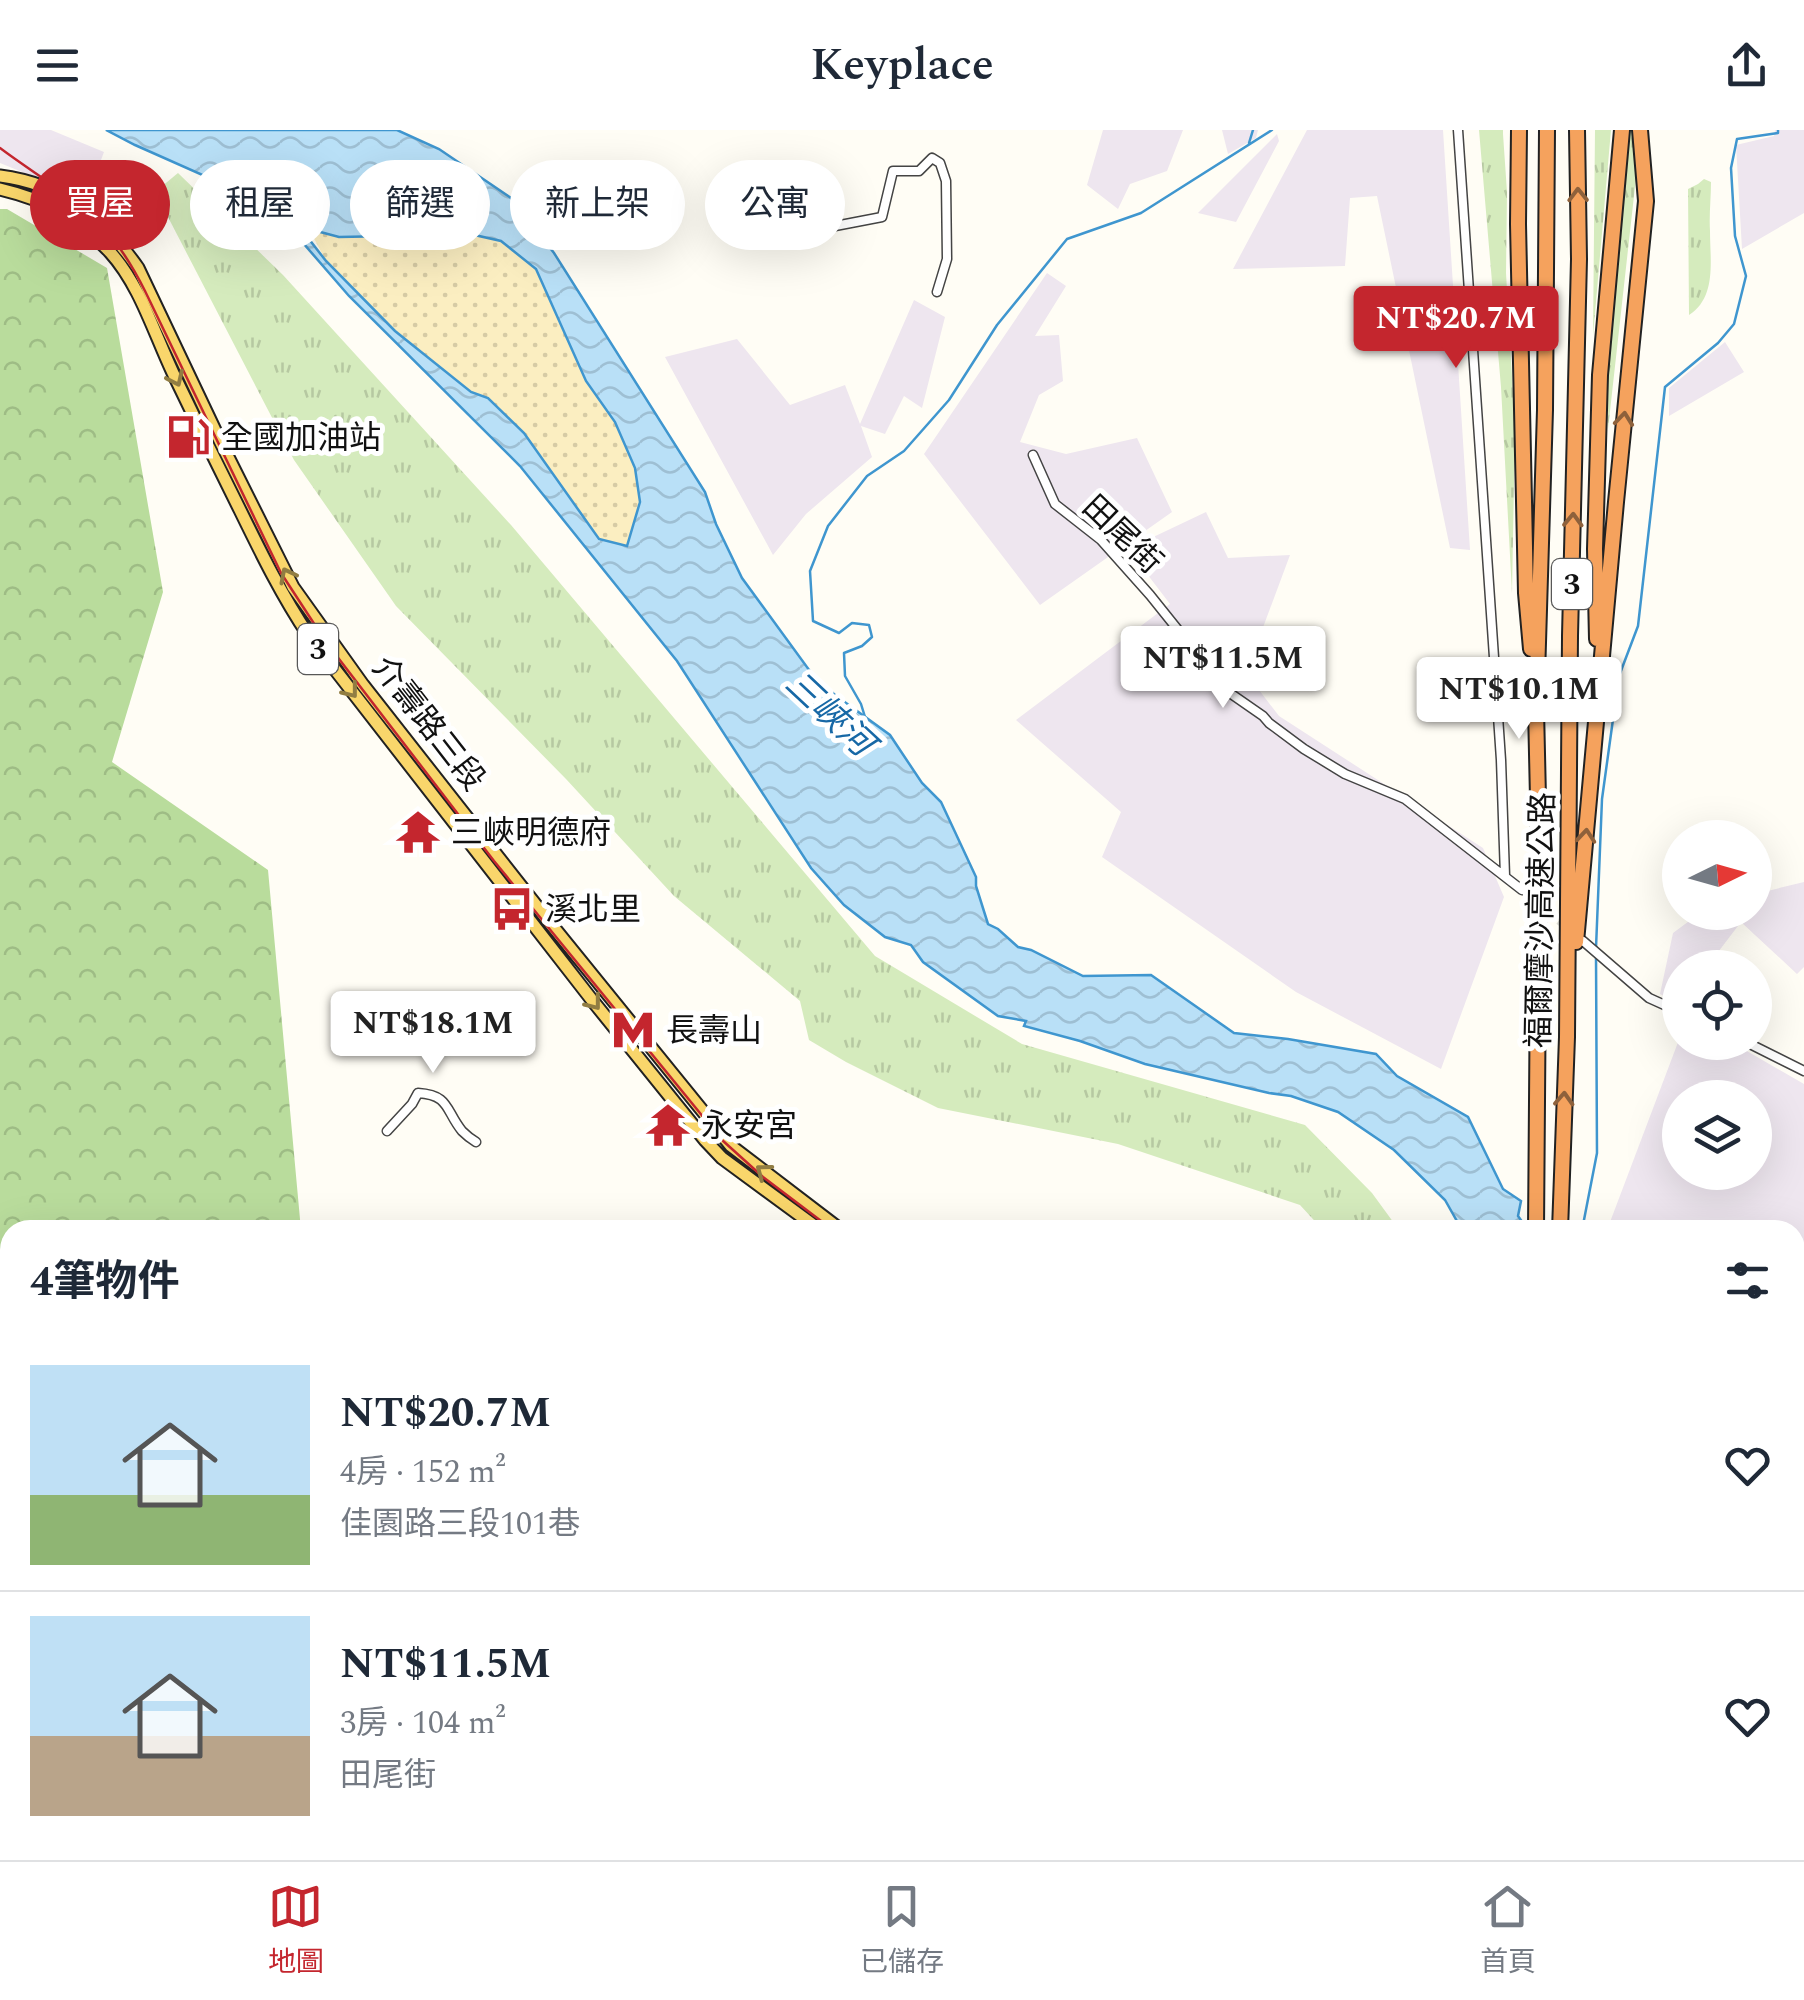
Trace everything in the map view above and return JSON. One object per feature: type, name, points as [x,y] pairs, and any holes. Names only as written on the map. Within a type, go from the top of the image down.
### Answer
[{"type":"highway","points":[[1510,130],[1518,224]]},
{"type":"highway","points":[[1520,130],[1518,224],[1526,592],[1536,709]]},
{"type":"highway","name":"福爾摩沙高速公路","points":[[1536,1220],[1536,709],[1545,429],[1548,130]]},
{"type":"highway","name":"福爾摩沙高速公路","points":[[1560,1220],[1567,1038],[1570,636],[1579,259],[1577,130]]},
{"type":"highway","points":[[1596,725],[1595,549],[1600,375],[1622,130]]},
{"type":"highway","points":[[1567,1038],[1646,201],[1640,130]]},
{"type":"main road","name":"介壽路三段","points":[[0,173],[42,186],[91,213],[111,232],[138,268],[293,587],[363,684],[569,947],[732,1146],[828,1220]]},
{"type":"main road","name":"介壽路三段","points":[[0,189],[60,210],[112,255],[129,277],[284,600],[308,636],[705,1140],[722,1158],[806,1220]]},
{"type":"street","points":[[1458,130],[1502,760],[1505,876]]},
{"type":"street","points":[[845,224],[882,217],[893,170],[919,171],[932,158],[940,163],[946,181],[946,260],[937,292]]},
{"type":"street","name":"田尾街","points":[[1033,455],[1056,504],[1101,540],[1226,691],[1317,758],[1405,799],[1522,890]]},
{"type":"street","points":[[1582,941],[1662,1004]]},
{"type":"street","points":[[1772,1055],[1804,1071]]},
{"type":"street","points":[[387,1131],[418,1093],[428,1094],[446,1101],[462,1131],[476,1142]]},
{"type":"shaded area","points":[[0,130],[51,130],[104,152],[101,160],[30,160],[30,175],[0,163]]},
{"type":"shaded area","points":[[1103,130],[1183,130],[1167,171],[1130,184],[1118,209],[1087,185]]},
{"type":"shaded area","points":[[1222,130],[1258,130],[1256,138],[1228,154]]},
{"type":"shaded area","points":[[1307,130],[1443,130],[1470,550],[1450,548],[1377,196],[1350,198],[1345,266],[1233,269]]},
{"type":"shaded area","points":[[1775,130],[1804,130],[1804,213],[1742,249],[1736,145],[1774,136]]},
{"type":"shaded area","points":[[1277,134],[1279,141],[1236,222],[1198,213]]},
{"type":"shaded area","points":[[1047,273],[1066,286],[1035,336],[1059,335],[1063,381],[1039,395],[1020,442],[1066,454],[1137,438],[1172,512],[1040,605],[924,454]]},
{"type":"shaded area","points":[[914,300],[945,317],[922,408],[904,396],[885,434],[861,426],[872,457],[806,514],[773,555],[665,357],[737,339],[790,405],[845,385],[860,424]]},
{"type":"shaded area","points":[[1725,342],[1744,372],[1669,416],[1669,388]]},
{"type":"shaded area","points":[[1206,512],[1228,558],[1290,555],[1246,673],[1279,716],[1483,848],[1504,897],[1441,1069],[1296,992],[1102,857],[1121,812],[1016,720],[1170,604],[1128,549]]},
{"type":"shaded area","points":[[1804,882],[1804,967],[1797,974],[1750,930],[1772,930],[1772,890]]},
{"type":"shaded area","points":[[1735,930],[1720,950],[1669,950],[1673,933]]},
{"type":"shaded area","points":[[1671,1060],[1762,1060],[1804,1084],[1804,1220],[1611,1220],[1662,1085],[1662,1190],[1772,1190],[1772,1080],[1664,1080]]},
{"type":"green space","points":[[1479,130],[1503,130],[1515,428],[1512,593],[1501,387]]},
{"type":"green space","points":[[1595,130],[1611,130],[1593,336]]},
{"type":"green space","points":[[1626,130],[1635,130],[1638,160],[1608,429],[1606,362]]},
{"type":"green space","points":[[178,173],[190,185],[190,250],[257,250],[283,275],[511,525],[875,956],[1022,1044],[1305,1125],[1372,1193],[1392,1220],[1314,1220],[1300,1205],[1118,1144],[938,1108],[809,1040],[800,1001],[674,896],[566,779],[396,606],[294,460],[170,221],[170,180]]},
{"type":"green space","points":[[1704,179],[1711,182],[1710,277],[1704,298],[1689,315],[1688,189]]},
{"type":"green space","points":[[0,209],[30,223],[30,250],[76,250],[107,268],[163,592],[112,762],[268,870],[300,1220],[0,1220]]},
{"type":"sand","points":[[330,235],[350,237],[350,250],[490,250],[490,238],[501,241],[536,269],[586,381],[615,422],[635,468],[640,502],[627,546],[599,539],[524,433],[488,398],[471,392],[395,331],[326,261],[320,250],[330,250]]},
{"type":"water","points":[[106,130],[397,130],[455,160],[350,160],[350,237],[339,237],[330,235],[330,160],[190,160],[190,169]]},
{"type":"water","points":[[490,184],[510,197],[510,248],[490,238]]},
{"type":"water","name":"三峽河","points":[[309,250],[317,250],[395,331],[471,392],[488,398],[524,433],[599,539],[627,546],[640,502],[635,468],[615,422],[586,381],[536,269],[512,250],[552,250],[705,492],[742,578],[812,674],[890,735],[922,783],[941,802],[976,877],[988,924],[1018,947],[1083,976],[1151,975],[1234,1033],[1376,1054],[1397,1076],[1468,1117],[1503,1189],[1521,1201],[1521,1220],[1456,1220],[1445,1200],[1394,1150],[1338,1112],[1291,1096],[1145,1064],[1024,1026],[1026,1021],[998,1016],[923,962],[911,945],[885,937],[844,905],[811,868],[677,661],[520,466],[349,296]]},
{"type":"waterway","points":[[1249,143],[1253,130]]},
{"type":"waterway","name":"三峽河","points":[[865,717],[845,676],[844,653],[872,637],[869,625],[852,623],[839,633],[813,621],[810,571],[828,526],[867,476],[904,451],[949,400],[997,325],[1067,239],[1141,213],[1272,130]]},
{"type":"waterway","points":[[1596,948],[1602,799],[1619,676],[1638,626],[1665,387],[1718,343],[1734,324],[1746,276],[1735,236],[1731,168],[1737,139],[1778,130]]},
{"type":"waterway","points":[[1584,1220],[1597,1153],[1596,956]]},
{"type":"tunnel","points":[[1522,890],[1569,929]]},
{"type":"railway","points":[[0,148],[78,204],[120,248],[145,291],[281,573],[326,642],[494,861],[722,1140],[820,1220]]},
{"type":"place","name":"全國加油站","points":[[188,437]]},
{"type":"place","name":"三峽明德府","points":[[418,832]]},
{"type":"place","name":"溪北里","points":[[512,909]]},
{"type":"place","name":"長壽山","points":[[633,1030]]},
{"type":"place","name":"永安宮","points":[[668,1125]]}]
